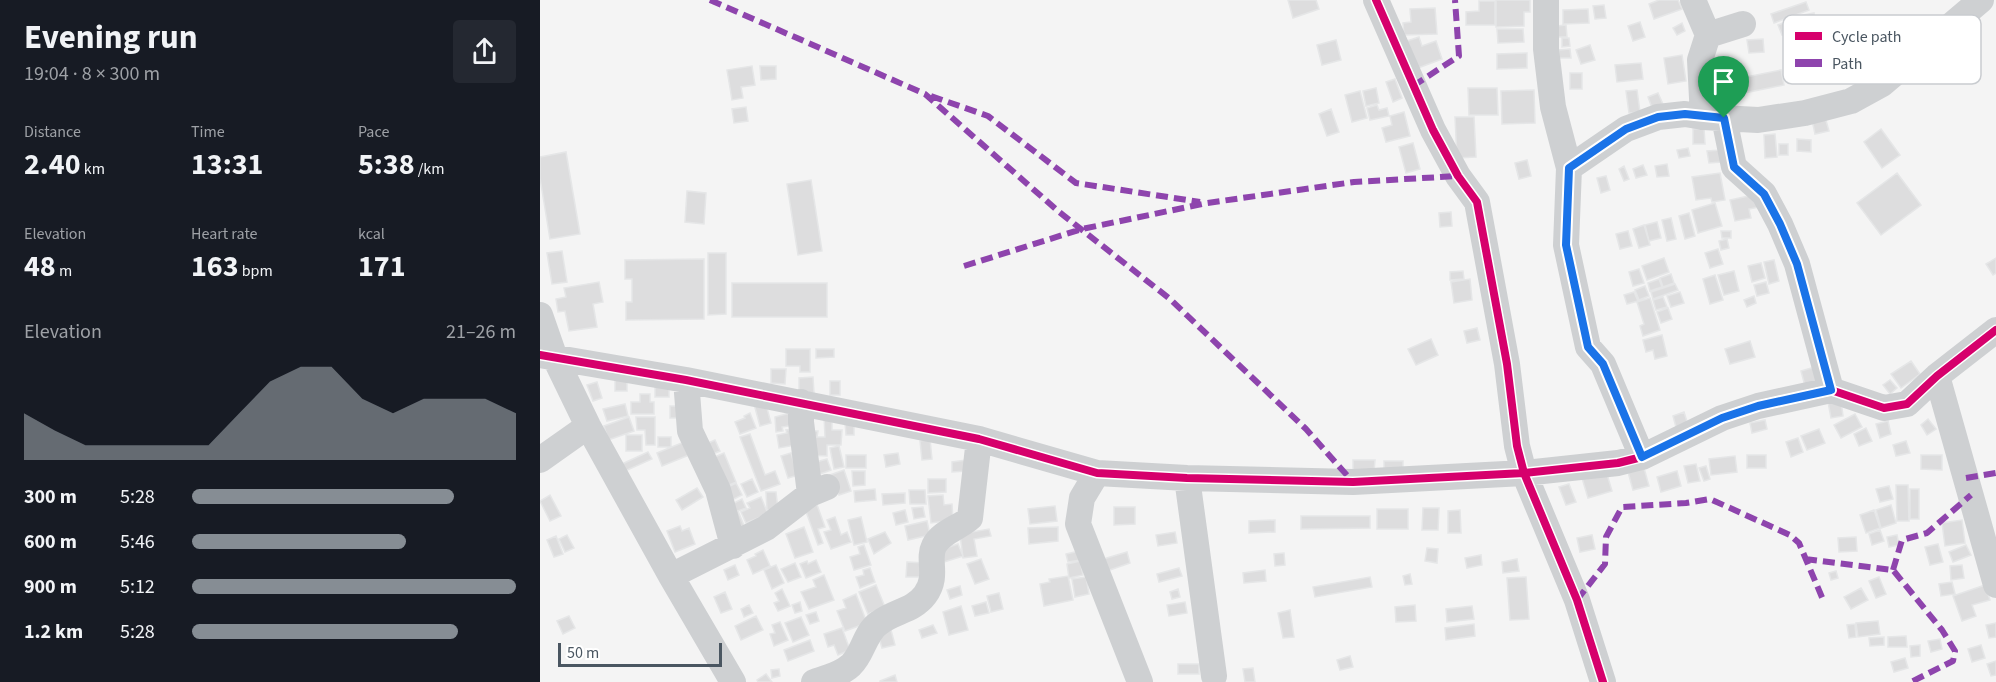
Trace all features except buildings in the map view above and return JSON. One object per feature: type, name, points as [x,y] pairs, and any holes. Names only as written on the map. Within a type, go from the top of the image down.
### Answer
[{"type":"street","points":[[1376,0],[1433,130],[1458,176],[1477,202],[1507,364],[1517,446],[1524,473],[1577,600],[1603,682]]},
{"type":"street","points":[[1546,0],[1546,49],[1553,107],[1569,168],[1566,245],[1588,347],[1603,364],[1642,457]]},
{"type":"street","points":[[1693,0],[1708,35],[1700,60],[1713,118],[1734,167],[1764,194],[1780,224],[1797,264],[1831,390]]},
{"type":"street","points":[[1963,15],[1981,0]]},
{"type":"street","points":[[1708,35],[1743,24]]},
{"type":"street","points":[[1569,168],[1626,129],[1658,117],[1685,114],[1758,120],[1805,113],[1851,101],[1882,84]]},
{"type":"street","points":[[540,315],[547,356],[733,682]]},
{"type":"street","points":[[547,356],[801,402],[979,440],[1097,473],[1187,478],[1353,482],[1524,473],[1618,463],[1642,457],[1722,418],[1758,406],[1831,390],[1884,408],[1907,404],[1937,376],[1996,330]]},
{"type":"street","points":[[1937,376],[1996,585]]},
{"type":"street","points":[[686,380],[690,431],[718,490],[733,546]]},
{"type":"street","points":[[671,576],[766,528],[818,490],[801,422],[801,402]]},
{"type":"street","points":[[540,460],[588,426]]},
{"type":"street","points":[[814,682],[839,673],[852,664],[878,623],[918,605],[927,592],[933,575],[934,545],[943,536],[970,518],[979,440]]},
{"type":"street","points":[[1097,473],[1082,498],[1078,524],[1140,682]]},
{"type":"street","points":[[1187,478],[1214,676]]},
{"type":"marked path","points":[[710,0],[925,94],[1058,211],[1170,299],[1306,429],[1353,482]]},
{"type":"marked path","points":[[1413,86],[1459,56],[1455,0]]},
{"type":"marked path","points":[[931,96],[988,116],[1076,183],[1200,202]]},
{"type":"marked path","points":[[964,266],[1082,229],[1207,203],[1354,182],[1458,176]]},
{"type":"marked path","points":[[1966,478],[1996,473]]},
{"type":"marked path","points":[[1893,570],[1902,540],[1927,533],[1971,495]]},
{"type":"marked path","points":[[1577,600],[1605,564],[1606,537],[1622,507],[1686,503],[1710,499],[1790,535],[1799,543],[1824,602]]},
{"type":"marked path","points":[[1805,559],[1893,570],[1942,630],[1955,651],[1953,661],[1911,682]]},
{"type":"cycle path","points":[[1376,0],[1433,130],[1458,176],[1477,202],[1507,364],[1517,446],[1524,473],[1618,463],[1642,457],[1722,418],[1758,406],[1831,390],[1884,408],[1907,404],[1937,376],[1996,330]]},
{"type":"cycle path","points":[[540,355],[686,380],[979,439],[1097,473],[1187,478],[1353,482],[1524,473],[1577,600],[1603,682]]},
{"type":"route","points":[[1685,114],[1724,118],[1734,167],[1764,194],[1797,264],[1831,390],[1758,406],[1722,418],[1642,457],[1603,364],[1588,347],[1566,245],[1569,168],[1626,129],[1658,117],[1685,114]]}]
